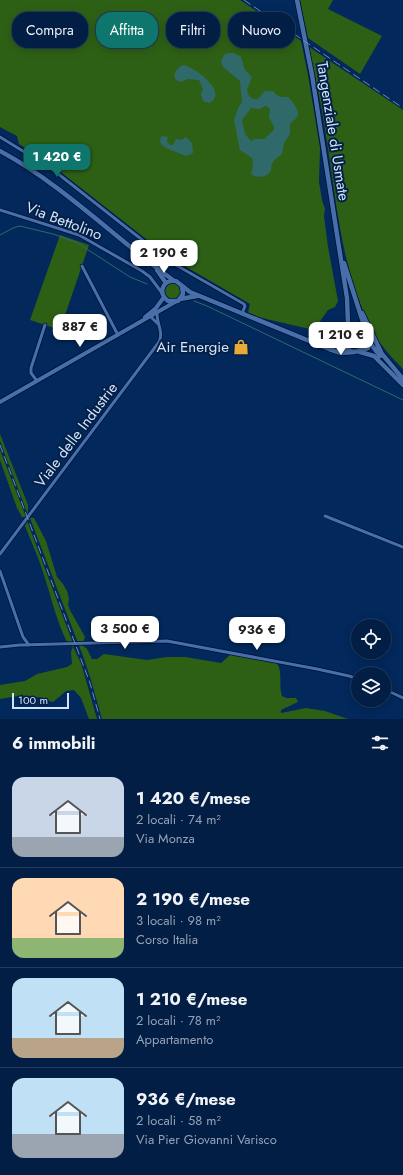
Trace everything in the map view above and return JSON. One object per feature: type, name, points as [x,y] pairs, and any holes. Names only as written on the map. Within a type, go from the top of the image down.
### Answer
[{"type":"main road","name":"Tangenziale di Usmate","points":[[297,0],[312,75],[339,242]]},
{"type":"main road","points":[[0,151],[23,163],[102,223],[156,268],[173,280],[179,282],[190,292],[201,295],[242,314],[341,353],[356,352],[368,348],[369,340]]},
{"type":"main road","points":[[339,242],[369,340],[403,379]]},
{"type":"main road","points":[[339,242],[349,317],[348,327],[342,338],[343,348],[374,356],[403,385]]},
{"type":"main road","points":[[156,268],[165,284],[163,295],[168,301],[175,302],[189,296],[201,295]]},
{"type":"main road","points":[[165,284],[173,280]]},
{"type":"main road","points":[[180,299],[184,292],[182,286]]},
{"type":"main road","points":[[354,295],[373,339],[393,368]]},
{"type":"main road","points":[[314,343],[330,344],[342,338],[356,335],[369,340]]},
{"type":"street","points":[[0,137],[52,169],[169,261],[244,304],[245,306],[242,314]]},
{"type":"street","name":"Via Bettolino","points":[[0,210],[79,236],[142,271],[150,277],[163,295]]},
{"type":"street","points":[[82,266],[118,335]]},
{"type":"street","points":[[155,285],[165,284]]},
{"type":"street","points":[[0,402],[151,316],[156,310],[163,295]]},
{"type":"street","points":[[138,324],[156,310],[175,302]]},
{"type":"street","name":"Viale delle Industrie","points":[[0,554],[159,342],[161,338],[156,310]]},
{"type":"street","points":[[151,316],[159,326]]},
{"type":"street","points":[[37,381],[31,372],[31,368],[45,325]]},
{"type":"street","points":[[325,516],[403,547]]},
{"type":"street","points":[[0,571],[23,636],[29,645]]},
{"type":"street","points":[[20,645],[23,636]]},
{"type":"street","points":[[0,647],[20,645],[167,641],[351,677]]},
{"type":"street","points":[[391,692],[403,698]]},
{"type":"green space","points":[[0,0],[240,0],[258,12],[228,12],[228,48],[295,48],[295,37],[301,41],[320,148],[319,182],[325,209],[324,216],[328,247],[338,301],[335,307],[328,310],[314,330],[262,318],[248,313],[250,304],[169,257],[53,166],[19,144],[17,136],[0,127]]},
{"type":"green space","points":[[300,0],[333,0],[328,9],[382,36],[360,74],[308,38]]},
{"type":"green space","points":[[309,47],[403,110],[403,369],[387,352],[374,334],[364,313],[349,269],[339,224],[323,114]]},
{"type":"green space","points":[[60,235],[89,245],[60,330],[30,320]]},
{"type":"green space","points":[[173,283],[179,285],[181,291],[179,297],[173,299],[167,297],[165,291],[167,285]]},
{"type":"green space","points":[[0,434],[28,505],[28,515],[0,441]]},
{"type":"green space","points":[[0,450],[26,517],[22,517],[17,508],[0,460]]},
{"type":"green space","points":[[30,518],[34,518],[46,541],[57,577],[67,591],[70,610],[85,637],[82,645],[87,649],[92,659],[97,659],[104,654],[147,660],[167,657],[185,657],[221,663],[230,655],[235,654],[275,662],[279,668],[282,696],[286,698],[296,698],[298,702],[281,710],[281,713],[306,708],[325,711],[348,719],[102,719],[83,656]]},
{"type":"green space","points":[[27,521],[74,646],[72,647],[71,643],[67,642],[60,625],[37,554],[25,526]]},
{"type":"green space","points":[[73,647],[81,663],[97,719],[89,719],[81,698],[74,690],[66,691],[53,702],[37,697],[27,696],[0,699],[0,685],[25,681],[37,674],[67,667],[72,664],[71,652]]},
{"type":"shaded area","points":[[234,53],[241,57],[245,70],[252,77],[247,90],[250,97],[253,99],[258,99],[265,91],[273,91],[278,96],[288,97],[293,102],[297,110],[297,117],[290,124],[290,134],[284,143],[282,154],[274,161],[271,171],[264,176],[259,177],[251,174],[253,166],[252,158],[240,150],[234,120],[238,108],[242,102],[240,81],[223,67],[221,61],[225,54]],"holes":[[[266,106],[270,109],[269,117],[274,130],[264,139],[255,139],[251,141],[245,134],[242,120],[251,108],[259,109]]]},
{"type":"shaded area","points":[[183,65],[202,75],[213,87],[215,93],[214,99],[209,103],[203,101],[201,94],[203,89],[199,80],[188,79],[181,82],[176,80],[176,71]]},
{"type":"shaded area","points":[[162,136],[168,137],[167,142],[170,145],[173,145],[176,139],[181,140],[186,137],[192,143],[193,153],[186,156],[166,148],[161,144],[160,139]]},
{"type":"waterway","points":[[0,235],[20,226],[53,234],[76,242],[130,277],[147,284]]},
{"type":"waterway","points":[[194,301],[403,400]]},
{"type":"railway","points":[[244,0],[403,108]]},
{"type":"railway","points":[[0,445],[90,683],[100,719]]},
{"type":"place","name":"Air Energie","points":[[241,347]]}]
